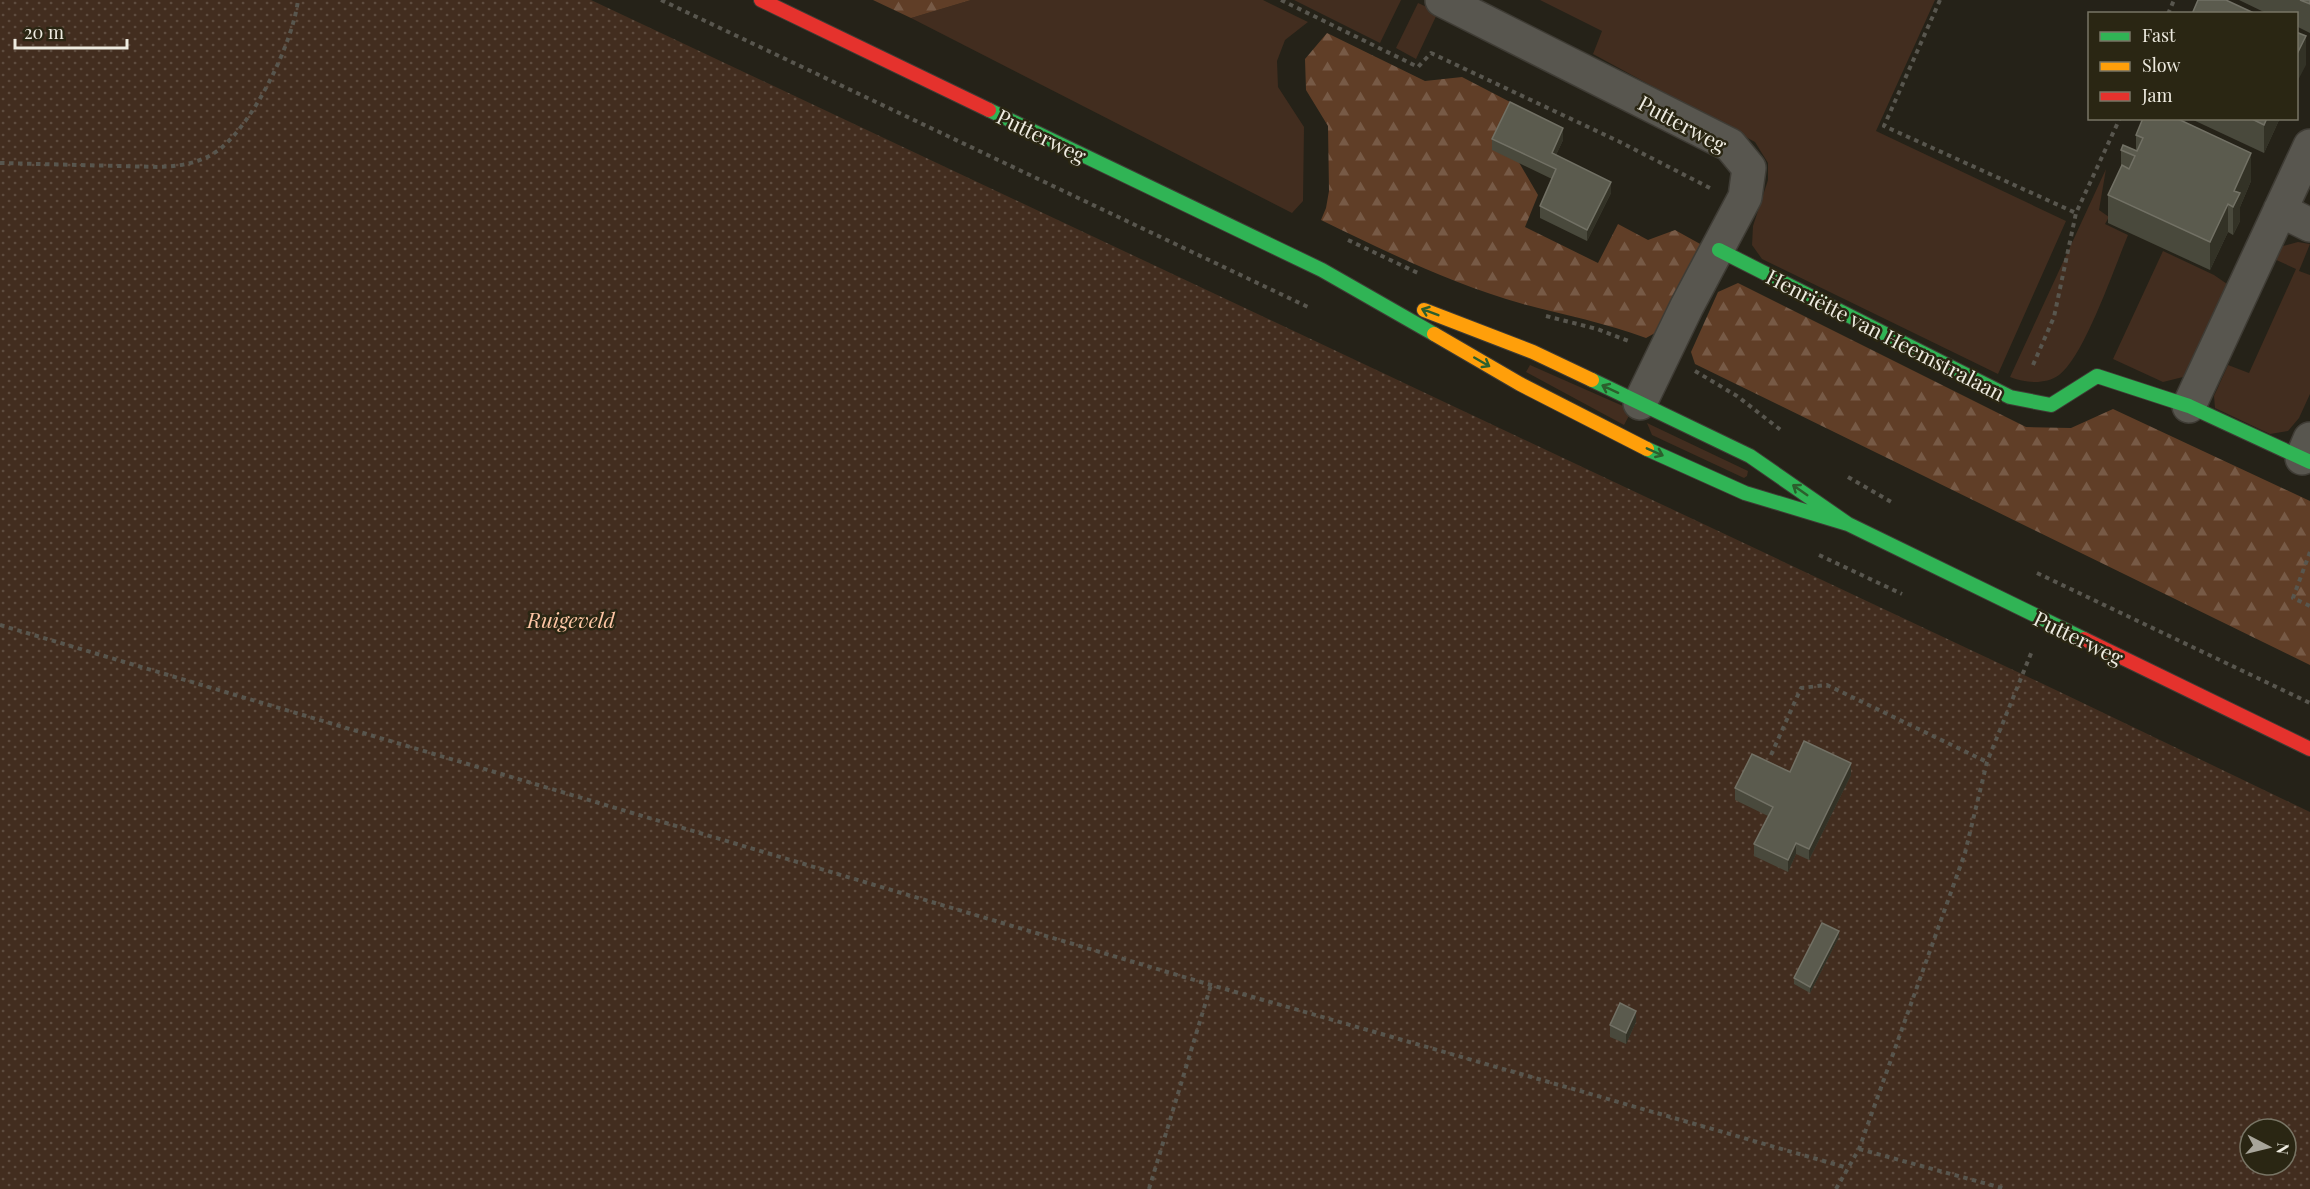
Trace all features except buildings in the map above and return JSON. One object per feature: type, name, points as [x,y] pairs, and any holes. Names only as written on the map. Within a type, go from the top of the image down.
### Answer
[{"type":"main road","name":"Putterweg","points":[[761,0],[1322,270],[1520,384],[1622,438],[1745,493],[1848,524]]},
{"type":"main road","name":"Henriëtte van Heemstralaan","points":[[1719,250],[2010,397],[2051,405],[2097,376],[2189,406],[2307,453]]},
{"type":"main road","name":"Putterweg","points":[[1322,270],[1533,352],[1750,456],[1848,524],[2310,748]]},
{"type":"street","name":"Putterweg","points":[[1442,0],[1730,145],[1749,168],[1745,197],[1719,250],[1687,306],[1640,403]]},
{"type":"street","points":[[2189,406],[2310,146]]},
{"type":"street","points":[[2280,210],[2310,225]]},
{"type":"path","points":[[0,163],[159,167],[182,165],[202,159],[220,148],[258,102],[285,50],[297,13],[298,0]]},
{"type":"path","points":[[1281,0],[1418,67],[1431,53],[1620,142],[1741,204]]},
{"type":"path","points":[[1940,0],[1884,126],[2076,213]]},
{"type":"path","points":[[2018,398],[2054,317],[2076,213],[2120,120]]},
{"type":"path","points":[[2310,552],[2293,598],[2310,606]]},
{"type":"path","points":[[0,625],[1211,985],[1848,1167]]},
{"type":"path","points":[[1836,1189],[1859,1149],[1965,853],[1986,762],[2031,653]]},
{"type":"path","points":[[1771,755],[1802,688],[1827,685],[1986,762]]},
{"type":"path","points":[[1149,1189],[1211,985]]},
{"type":"path","points":[[1859,1149],[2006,1189]]},
{"type":"green space","name":"Ruigeveld","points":[[0,0],[591,0],[2310,812],[2310,1189],[0,1189]]},
{"type":"green space","points":[[873,0],[971,0],[911,18]]},
{"type":"green space","points":[[971,0],[1263,0],[1308,22],[1285,40],[1277,61],[1278,87],[1304,127],[1303,201],[1292,213],[911,18]]},
{"type":"green space","points":[[1294,0],[1401,0],[1380,43]]},
{"type":"green space","points":[[1540,0],[1935,0],[1876,131],[2066,221],[1998,374],[1762,259],[1752,245],[1753,226],[1768,180],[1768,163],[1755,142],[1593,54],[1602,31]]},
{"type":"green space","points":[[1418,3],[1438,12],[1416,59],[1396,48]]},
{"type":"green space","points":[[1327,33],[1425,81],[1462,77],[1539,117],[1517,159],[1538,195],[1525,227],[1598,263],[1618,224],[1648,240],[1675,230],[1702,245],[1655,333],[1646,338],[1497,296],[1420,266],[1321,220],[1329,191],[1328,126],[1306,90],[1305,59]]},
{"type":"green space","points":[[2106,169],[2099,210],[2109,217],[2105,224],[2128,235],[2088,331],[2069,365],[2059,375],[2035,382],[2010,377]]},
{"type":"green space","points":[[2298,242],[2310,244],[2299,271],[2310,275],[2310,394],[2299,418],[2288,431],[2270,434],[2215,408],[2214,396],[2228,365],[2249,373],[2296,269],[2272,258],[2283,246]]},
{"type":"green space","points":[[2163,251],[2214,275],[2230,286],[2197,360],[2183,377],[2163,382],[2113,359]]},
{"type":"green space","points":[[1738,283],[2026,427],[2071,428],[2113,409],[2310,501],[2310,665],[1695,364],[1691,352],[1718,292]]},
{"type":"green space","points":[[1530,365],[1632,410],[1624,425],[1526,372]]},
{"type":"green space","points":[[1647,423],[1748,471],[1747,476],[1744,478],[1652,435]]},
{"type":"traffic: fast","points":[[989,110],[1322,270],[1434,334]]},
{"type":"traffic: fast","points":[[1719,250],[2010,397],[2051,405],[2097,376],[2189,406],[2310,462]]},
{"type":"traffic: fast","points":[[1592,380],[1750,456],[1848,524],[2084,639]]},
{"type":"traffic: fast","points":[[1647,449],[1745,493],[1848,524]]},
{"type":"traffic: slow","points":[[1424,310],[1533,352],[1592,380]]},
{"type":"traffic: slow","points":[[1434,334],[1520,384],[1647,449]]},
{"type":"traffic: jam","points":[[761,0],[989,110]]},
{"type":"traffic: jam","points":[[2084,639],[2310,749]]}]
